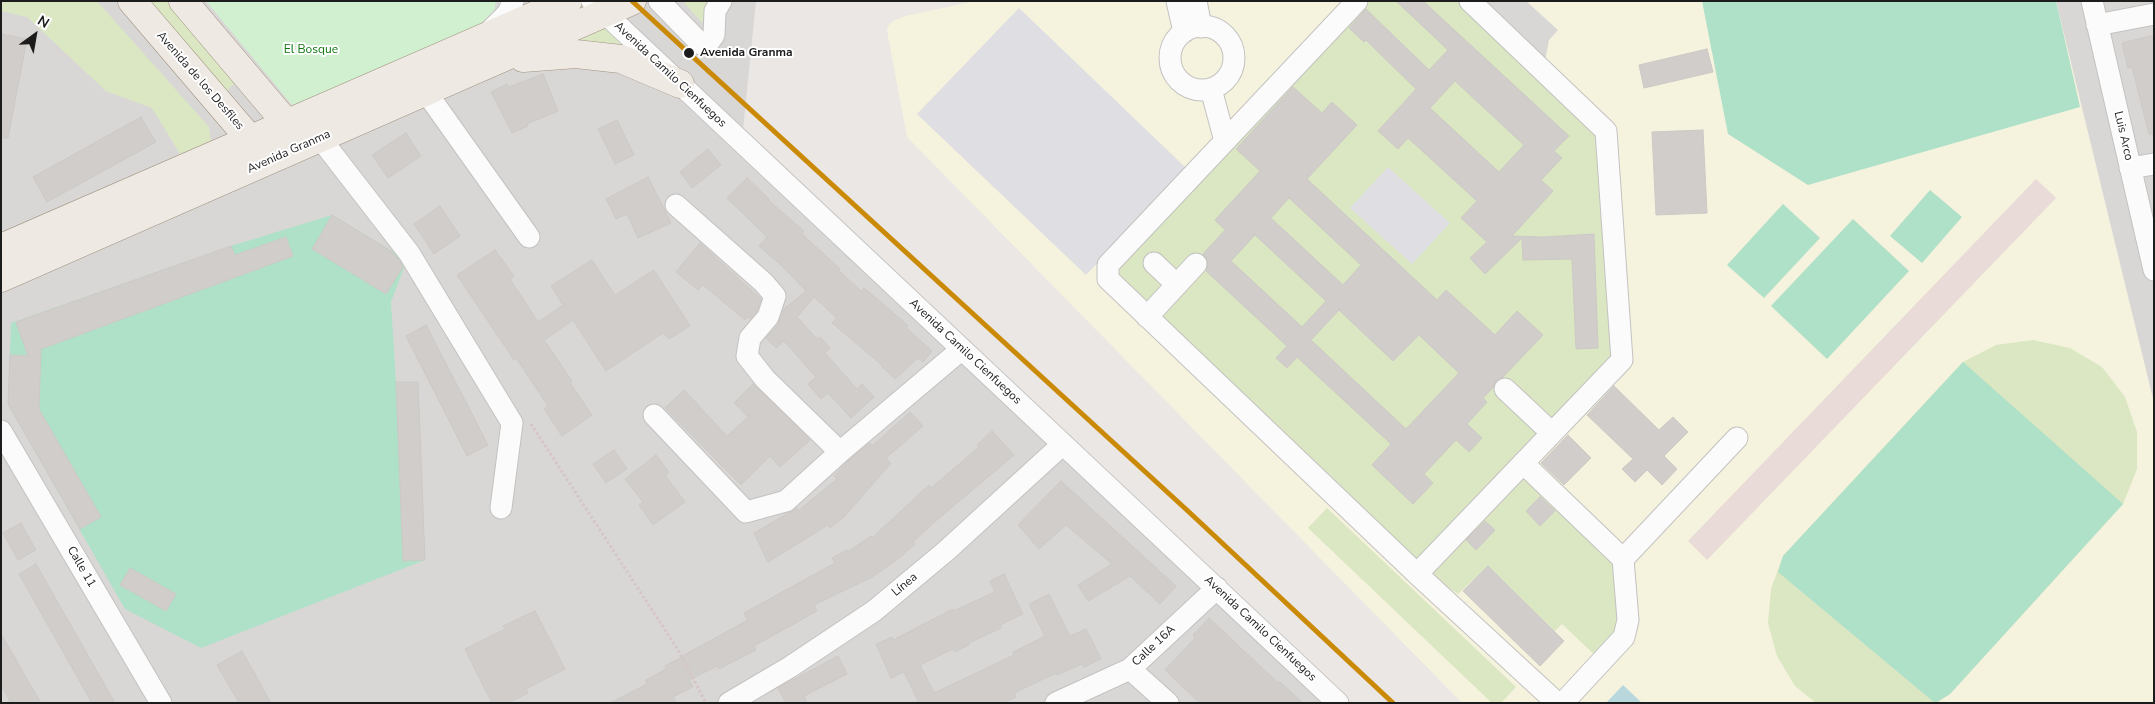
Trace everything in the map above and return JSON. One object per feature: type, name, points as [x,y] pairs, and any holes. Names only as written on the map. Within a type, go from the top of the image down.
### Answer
[{"type":"main road","name":"Avenida de los Desfiles","points":[[132,1],[268,162]]},
{"type":"main road","points":[[183,1],[289,123],[312,142]]},
{"type":"main road","name":"Avenida Granma","points":[[1,278],[426,92],[487,51],[568,1]]},
{"type":"main road","name":"Avenida Granma","points":[[1,248],[289,123],[487,51],[598,7],[632,1]]},
{"type":"main road","points":[[487,51],[540,55],[576,54],[621,59],[680,84]]},
{"type":"street","points":[[487,51],[513,1]]},
{"type":"street","points":[[659,1],[701,44],[709,42],[714,34],[715,11],[721,1]]},
{"type":"street","points":[[1177,1],[1192,29]]},
{"type":"street","points":[[1192,29],[1196,1]]},
{"type":"street","points":[[1356,1],[1108,265],[1108,279],[1417,574],[1557,703]]},
{"type":"street","points":[[1417,574],[1622,360],[1606,131],[1470,1]]},
{"type":"street","name":"Luis Arco","points":[[2092,1],[2154,270]]},
{"type":"street","name":"Avenida Camilo Cienfuegos","points":[[598,7],[1338,703]]},
{"type":"street","points":[[2097,25],[2154,14]]},
{"type":"street","points":[[1210,28],[1226,38],[1231,46],[1234,56],[1233,67],[1221,85],[1200,91],[1181,83],[1174,75],[1170,65],[1173,44],[1192,29],[1210,28]]},
{"type":"street","points":[[1211,89],[1225,141]]},
{"type":"street","points":[[426,92],[529,237]]},
{"type":"street","points":[[312,142],[409,253],[512,423],[501,508]]},
{"type":"street","points":[[2130,168],[2154,164]]},
{"type":"street","points":[[676,206],[764,283],[775,296],[768,317],[750,338],[746,356],[765,379],[840,452]]},
{"type":"street","points":[[1154,263],[1176,285]]},
{"type":"street","points":[[1147,317],[1196,264]]},
{"type":"street","points":[[654,415],[746,512],[786,500],[962,349]]},
{"type":"street","points":[[1505,389],[1552,433]]},
{"type":"street","name":"Calle 11","points":[[1,431],[161,703]]},
{"type":"street","points":[[1623,559],[1737,438]]},
{"type":"street","name":"Línea","points":[[729,703],[790,667],[874,611],[946,551],[1063,444]]},
{"type":"street","points":[[1523,463],[1623,559],[1628,620],[1624,637],[1563,703]]},
{"type":"street","name":"Calle 16A","points":[[1056,703],[1130,669],[1217,588]]},
{"type":"street","points":[[1130,669],[1168,703]]},
{"type":"shaded area","points":[[1,1],[756,1],[743,130],[1340,703],[1,703]]},
{"type":"shaded area","points":[[975,1],[2056,1],[2154,403],[2154,703],[1462,703],[907,137],[887,31],[888,26],[893,21],[905,16]]},
{"type":"shaded area","points":[[1470,1],[1526,1],[1558,30],[1549,40],[1543,72]]},
{"type":"shaded area","points":[[2056,1],[2154,1],[2154,403],[2069,60]]},
{"type":"shaded area","points":[[1019,8],[1187,169],[1086,275],[917,114]]},
{"type":"shaded area","points":[[1388,167],[1450,223],[1412,264],[1350,208]]},
{"type":"shaded area","points":[[2036,179],[2056,198],[1707,560],[1688,541]]},
{"type":"shaded area","points":[[473,462],[545,586],[466,634],[448,595],[455,477]]},
{"type":"green space","points":[[1,1],[97,1],[209,127],[211,141],[180,154],[152,108],[106,91],[27,17],[1,11]]},
{"type":"green space","points":[[149,1],[166,1],[235,83],[225,92]]},
{"type":"green space","name":"El Bosque","points":[[206,1],[496,1],[493,18],[469,32],[297,111]]},
{"type":"green space","points":[[683,1],[710,1],[702,23]]},
{"type":"green space","points":[[1357,1],[1470,1],[1606,131],[1622,360],[1523,463],[1623,559],[1628,620],[1601,661],[1562,624],[1555,631],[1488,566],[1458,594],[1422,569],[1108,265]]},
{"type":"green space","points":[[1702,1],[2056,1],[2080,107],[1808,185],[1728,134]]},
{"type":"green space","points":[[608,19],[650,59],[561,46]]},
{"type":"green space","points":[[1930,190],[1962,217],[1922,263],[1890,236]]},
{"type":"green space","points":[[1783,204],[1820,238],[1764,298],[1727,265]]},
{"type":"green space","points":[[332,215],[407,260],[391,302],[396,382],[418,382],[425,560],[201,648],[125,609],[8,404],[11,323],[231,246]]},
{"type":"green space","points":[[1853,219],[1909,271],[1827,359],[1771,306]]},
{"type":"green space","points":[[2033,340],[2070,348],[2102,367],[2125,397],[2137,432],[2137,469],[2123,504],[1950,694],[1937,703],[1816,703],[1795,686],[1777,656],[1768,623],[1771,589],[1783,556],[1963,362],[1996,345]]},
{"type":"green space","points":[[1963,362],[2123,504],[1950,694],[1935,703],[1778,572],[1783,556]]},
{"type":"green space","points":[[1327,508],[1516,687],[1501,703],[1492,703],[1308,528]]},
{"type":"water","points":[[1623,685],[1642,703],[1606,703]]},
{"type":"building","points":[[1396,1],[1423,1],[1569,136],[1554,151],[1562,158],[1541,180],[1553,191],[1512,236],[1543,237],[1594,234],[1598,348],[1576,349],[1572,259],[1523,260],[1522,238],[1485,274],[1470,258],[1487,242],[1461,218],[1477,201],[1408,138],[1398,149],[1378,131],[1416,89],[1366,40],[1364,42],[1349,28],[1366,9],[1429,70],[1448,50]],"holes":[[[1455,81],[1524,145],[1499,172],[1430,108]]]},
{"type":"building","points":[[1,34],[27,39],[8,138],[1,138]]},
{"type":"building","points":[[2154,35],[2154,134],[2149,134],[2132,67],[2128,68],[2122,43]]},
{"type":"building","points":[[1707,49],[1713,72],[1644,88],[1639,65]]},
{"type":"building","points":[[543,74],[558,111],[527,124],[528,126],[512,133],[491,92],[507,84],[509,87]]},
{"type":"building","points":[[1293,87],[1322,113],[1332,102],[1357,125],[1307,179],[1437,300],[1446,290],[1495,335],[1517,311],[1543,335],[1503,377],[1496,381],[1493,388],[1483,398],[1487,402],[1467,424],[1482,438],[1469,452],[1456,440],[1424,474],[1433,483],[1413,504],[1372,465],[1391,444],[1297,357],[1287,368],[1276,358],[1287,346],[1206,271],[1208,261],[1203,254],[1225,230],[1215,220],[1260,171],[1236,149]],"holes":[[[1289,198],[1361,265],[1343,285],[1271,218]],[[1255,235],[1326,301],[1302,327],[1231,261]],[[1339,310],[1393,361],[1419,335],[1459,373],[1406,429],[1311,340]]]},
{"type":"building","points":[[141,117],[156,142],[47,202],[33,177]]},
{"type":"building","points":[[617,120],[634,155],[615,164],[598,129]]},
{"type":"building","points":[[1703,130],[1707,213],[1656,215],[1652,132]]},
{"type":"building","points":[[406,133],[421,156],[388,178],[372,155]]},
{"type":"building","points":[[708,149],[721,165],[692,188],[680,172]]},
{"type":"building","points":[[648,177],[671,223],[638,238],[627,214],[616,219],[606,199]]},
{"type":"building","points":[[747,178],[768,200],[804,231],[802,234],[840,269],[838,270],[861,291],[864,288],[889,309],[908,326],[906,328],[932,351],[923,362],[918,358],[895,379],[883,366],[832,323],[837,318],[814,297],[797,317],[818,340],[820,337],[830,348],[825,353],[857,389],[862,384],[874,397],[851,418],[828,393],[821,399],[808,384],[816,377],[784,341],[776,348],[766,338],[778,325],[784,309],[806,291],[759,246],[767,237],[727,198]]},
{"type":"building","points":[[440,206],[460,236],[434,254],[414,224]]},
{"type":"building","points":[[332,215],[391,251],[399,260],[403,267],[386,294],[312,249]]},
{"type":"building","points":[[286,237],[293,256],[41,349],[39,409],[101,517],[80,529],[8,404],[10,355],[28,356],[16,322],[231,246],[235,255]]},
{"type":"building","points":[[700,243],[761,299],[757,311],[750,319],[748,317],[745,320],[703,285],[698,290],[676,272]]},
{"type":"building","points":[[495,250],[514,276],[510,279],[538,322],[563,305],[551,286],[592,260],[615,295],[654,270],[690,326],[669,339],[663,333],[606,371],[573,320],[544,340],[592,415],[562,436],[544,409],[548,406],[516,358],[514,360],[457,275]]},
{"type":"building","points":[[426,325],[488,445],[467,456],[406,336]]},
{"type":"building","points":[[396,382],[418,382],[425,560],[403,561]]},
{"type":"building","points":[[753,384],[810,440],[780,467],[770,456],[741,485],[665,408],[684,390],[727,436],[748,417],[734,403]]},
{"type":"building","points":[[1614,386],[1659,430],[1673,417],[1688,432],[1664,456],[1677,469],[1662,485],[1647,470],[1635,482],[1622,469],[1633,459],[1587,415]]},
{"type":"building","points":[[910,412],[923,426],[886,458],[891,463],[844,517],[830,528],[828,525],[768,562],[754,533],[797,508],[798,511],[837,479],[834,476],[848,461],[870,443],[872,446]]},
{"type":"building","points":[[992,431],[1014,455],[931,525],[913,542],[915,544],[898,559],[872,577],[814,605],[817,611],[754,646],[756,650],[719,669],[717,666],[689,680],[693,687],[673,697],[676,703],[610,703],[647,684],[646,680],[666,669],[665,666],[748,620],[744,613],[835,563],[832,558],[847,550],[848,552],[871,536],[872,538],[929,485],[931,488],[979,447],[977,445]]},
{"type":"building","points":[[1568,435],[1591,458],[1564,485],[1541,463]]},
{"type":"building","points":[[614,450],[627,469],[606,483],[593,464]]},
{"type":"building","points":[[656,455],[669,472],[665,475],[685,502],[653,525],[639,505],[643,502],[625,479]]},
{"type":"building","points":[[1061,481],[1176,586],[1160,604],[1130,576],[1088,601],[1078,585],[1112,564],[1066,525],[1039,549],[1018,525]]},
{"type":"building","points":[[1540,497],[1555,511],[1540,526],[1526,511]]},
{"type":"building","points":[[1485,521],[1495,530],[1476,550],[1466,540]]},
{"type":"building","points":[[21,523],[36,550],[18,560],[3,533]]},
{"type":"building","points":[[36,564],[115,703],[92,703],[19,574]]},
{"type":"building","points":[[1488,566],[1564,641],[1540,666],[1463,591]]},
{"type":"building","points":[[130,568],[176,594],[166,611],[120,585]]},
{"type":"building","points":[[1004,574],[1023,614],[1000,625],[1001,628],[969,643],[969,645],[955,652],[953,649],[920,665],[934,693],[1014,655],[1013,652],[1045,636],[1029,604],[1049,594],[1070,636],[1086,629],[1101,659],[1084,667],[1082,664],[1057,675],[1056,673],[1014,693],[1016,697],[1002,703],[914,703],[918,701],[904,672],[891,678],[876,644],[892,637],[893,640],[953,609],[953,611],[995,592],[990,581]]},
{"type":"building","points":[[535,611],[565,669],[526,689],[528,693],[508,703],[492,703],[465,649],[505,629],[503,626]]},
{"type":"building","points":[[1209,618],[1278,683],[1280,682],[1303,703],[1200,703],[1165,670],[1195,638],[1193,635]]},
{"type":"building","points":[[1,634],[41,703],[11,703],[1,685]]},
{"type":"building","points":[[242,651],[271,703],[239,703],[217,665]]},
{"type":"building","points":[[838,656],[847,674],[804,696],[807,703],[786,703],[778,688]]},
{"type":"transit line","points":[[632,1],[1189,512],[1393,703]]},
{"type":"place","name":"Avenida Granma","points":[[689,53]]}]
